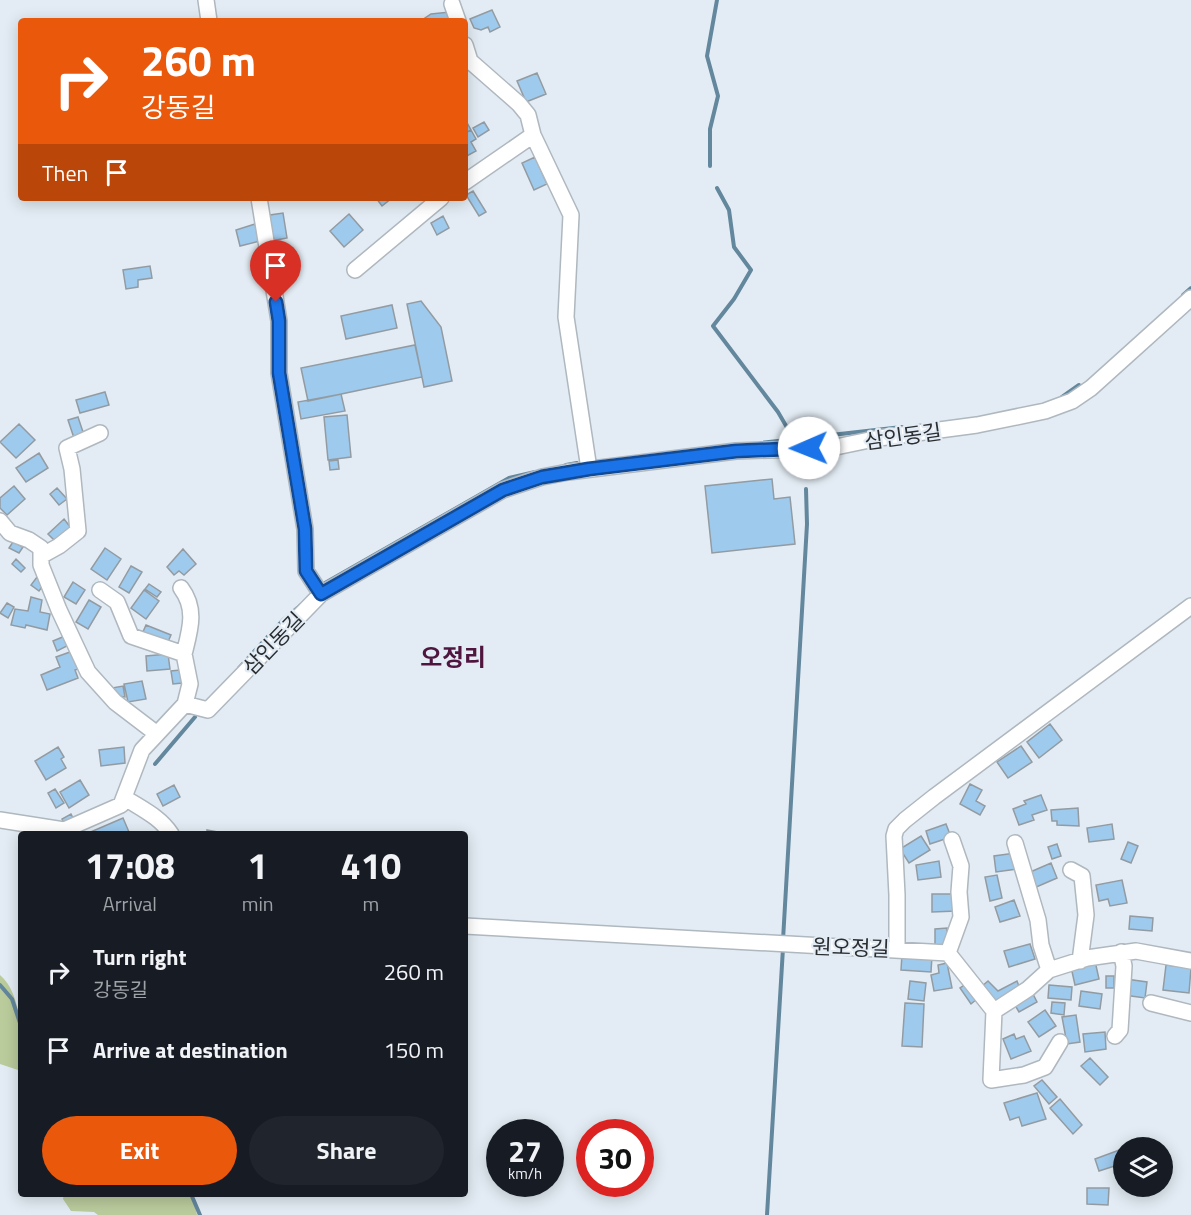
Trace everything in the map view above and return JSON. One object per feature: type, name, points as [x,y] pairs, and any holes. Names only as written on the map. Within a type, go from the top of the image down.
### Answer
[{"type":"street","points":[[206,0],[209,18]]},
{"type":"street","points":[[453,4],[457,18]]},
{"type":"street","points":[[468,55],[470,61],[519,104],[528,115],[533,135],[571,216],[566,317],[589,469]]},
{"type":"street","points":[[468,180],[533,135]]},
{"type":"street","points":[[259,201],[279,321],[279,373],[305,529],[306,571],[321,594]]},
{"type":"street","points":[[355,270],[437,201]]},
{"type":"street","name":"삼인동길","points":[[185,704],[208,710],[321,594],[503,490],[542,477],[589,469],[736,451],[831,448],[879,438],[977,425],[1046,411],[1072,401],[1091,388],[1191,298]]},
{"type":"street","points":[[41,556],[60,546],[78,531],[68,448],[100,433]]},
{"type":"street","points":[[0,521],[10,533],[29,540],[41,548],[41,566],[58,610],[88,672],[115,702],[157,734]]},
{"type":"street","points":[[0,820],[64,830],[121,805],[142,750],[185,704],[190,684],[184,654],[191,615],[189,598],[181,588]]},
{"type":"street","points":[[100,590],[117,602],[131,636],[184,654]]},
{"type":"street","points":[[897,949],[894,842],[896,829],[934,797],[1191,606]]},
{"type":"street","points":[[125,798],[153,815],[169,831]]},
{"type":"street","points":[[952,840],[961,866],[959,892],[961,917],[948,953],[994,1011],[991,1080],[1024,1075],[1045,1067],[1060,1042]]},
{"type":"street","points":[[1015,843],[1038,920],[1041,945],[1049,970]]},
{"type":"street","points":[[1071,870],[1082,876],[1086,915],[1080,961]]},
{"type":"street","name":"원오정길","points":[[468,926],[948,953]]},
{"type":"street","points":[[994,1011],[1028,989],[1049,970],[1080,961],[1121,952],[1151,952],[1191,961]]},
{"type":"street","points":[[1115,1036],[1120,1030],[1124,966],[1121,952]]},
{"type":"street","points":[[1151,1003],[1191,1013]]},
{"type":"green space","points":[[0,975],[8,984],[18,1011],[18,1070],[0,1064]]},
{"type":"green space","points":[[63,1197],[193,1197],[197,1215],[98,1215],[94,1212],[71,1211]]},
{"type":"building","points":[[492,10],[500,27],[490,32],[488,27],[481,30],[474,28],[470,19]]},
{"type":"building","points":[[450,12],[452,18],[425,18],[431,14]]},
{"type":"building","points":[[537,73],[546,94],[526,102],[517,81]]},
{"type":"building","points":[[484,122],[489,130],[478,137],[473,128]]},
{"type":"building","points":[[471,130],[476,139],[471,142],[476,151],[468,155],[468,132]]},
{"type":"building","points":[[535,157],[547,184],[534,190],[522,163]]},
{"type":"building","points":[[473,191],[486,212],[479,216],[468,198],[468,194]]},
{"type":"building","points":[[378,201],[388,201],[382,206]]},
{"type":"building","points":[[283,213],[287,238],[271,241],[270,215]]},
{"type":"building","points":[[349,214],[363,230],[344,247],[330,231]]},
{"type":"building","points":[[443,216],[449,228],[437,235],[431,223]]},
{"type":"building","points":[[255,224],[260,241],[240,246],[236,230]]},
{"type":"building","points":[[150,266],[152,278],[138,280],[138,287],[126,289],[123,270]]},
{"type":"building","points":[[421,301],[441,327],[452,381],[424,387],[407,304]]},
{"type":"building","points":[[392,305],[397,328],[346,339],[341,316]]},
{"type":"building","points":[[415,345],[422,377],[308,401],[301,368]]},
{"type":"building","points":[[105,392],[109,405],[80,413],[76,400]]},
{"type":"building","points":[[341,394],[345,411],[301,419],[298,402]]},
{"type":"building","points":[[347,415],[351,457],[328,460],[324,417]]},
{"type":"building","points":[[78,417],[84,435],[74,438],[68,420]]},
{"type":"building","points":[[19,424],[35,440],[16,458],[0,442]]},
{"type":"building","points":[[39,453],[48,468],[26,482],[16,468]]},
{"type":"building","points":[[338,460],[339,469],[330,470],[329,461]]},
{"type":"building","points":[[772,479],[774,499],[790,497],[795,544],[712,553],[705,486]]},
{"type":"building","points":[[14,486],[25,499],[7,515],[0,508],[0,498]]},
{"type":"building","points":[[57,488],[67,499],[59,505],[50,494]]},
{"type":"building","points":[[64,519],[71,528],[56,542],[48,534]]},
{"type":"building","points":[[13,542],[23,547],[19,553],[9,548]]},
{"type":"building","points":[[105,548],[121,559],[107,580],[91,569]]},
{"type":"building","points":[[183,549],[196,564],[184,575],[179,571],[174,575],[167,567]]},
{"type":"building","points":[[16,559],[25,568],[21,572],[12,564]]},
{"type":"building","points":[[131,566],[142,572],[129,593],[119,587]]},
{"type":"building","points":[[37,577],[45,583],[39,591],[31,585]]},
{"type":"building","points":[[73,582],[85,590],[76,604],[64,597]]},
{"type":"building","points":[[149,584],[161,592],[157,597],[145,589]]},
{"type":"building","points":[[144,590],[159,601],[146,619],[131,608]]},
{"type":"building","points":[[31,597],[42,600],[40,612],[50,614],[47,630],[26,625],[25,628],[11,625],[15,609],[28,611]]},
{"type":"building","points":[[89,600],[101,607],[88,629],[76,622]]},
{"type":"building","points":[[7,603],[14,607],[8,618],[0,613]]},
{"type":"building","points":[[146,625],[171,635],[167,644],[142,634]]},
{"type":"building","points":[[65,636],[69,645],[57,651],[53,641]]},
{"type":"building","points":[[70,652],[78,669],[75,670],[78,678],[47,690],[41,675],[60,667],[56,657]]},
{"type":"building","points":[[168,654],[170,669],[147,671],[146,656]]},
{"type":"building","points":[[180,670],[182,683],[173,684],[171,671]]},
{"type":"building","points":[[142,681],[146,699],[128,702],[124,684]]},
{"type":"building","points":[[123,686],[125,697],[117,696],[112,688]]},
{"type":"building","points":[[1050,724],[1062,740],[1039,758],[1027,742]]},
{"type":"building","points":[[1021,746],[1032,762],[1008,778],[997,762]]},
{"type":"building","points":[[58,747],[64,757],[61,759],[66,768],[46,780],[35,761]]},
{"type":"building","points":[[124,747],[125,763],[101,766],[99,750]]},
{"type":"building","points":[[80,780],[89,795],[69,808],[60,792]]},
{"type":"building","points":[[970,784],[982,790],[976,801],[985,806],[980,815],[960,804]]},
{"type":"building","points":[[174,785],[180,797],[163,806],[157,794]]},
{"type":"building","points":[[55,789],[64,803],[56,808],[48,793]]},
{"type":"building","points":[[1041,795],[1047,810],[1032,815],[1034,820],[1019,825],[1013,809],[1026,804],[1024,801]]},
{"type":"building","points":[[1078,808],[1079,826],[1057,825],[1057,821],[1052,821],[1051,810]]},
{"type":"building","points":[[71,814],[75,822],[66,827],[62,819]]},
{"type":"building","points":[[123,818],[129,831],[93,831]]},
{"type":"building","points":[[946,824],[951,837],[930,844],[926,831]]},
{"type":"building","points":[[1112,824],[1114,839],[1089,842],[1087,828]]},
{"type":"building","points":[[921,836],[930,850],[909,863],[900,849]]},
{"type":"building","points":[[1128,842],[1138,846],[1131,863],[1121,859]]},
{"type":"building","points":[[1057,844],[1061,856],[1052,859],[1048,847]]},
{"type":"building","points":[[1015,853],[1017,869],[996,872],[994,856]]},
{"type":"building","points":[[939,861],[941,877],[918,880],[916,865]]},
{"type":"building","points":[[1051,863],[1057,878],[1034,888],[1028,873]]},
{"type":"building","points":[[997,875],[1002,898],[990,901],[985,877]]},
{"type":"building","points":[[1122,880],[1127,903],[1110,906],[1108,899],[1099,901],[1096,885]]},
{"type":"building","points":[[932,894],[957,894],[957,911],[932,912]]},
{"type":"building","points":[[1014,900],[1020,916],[1000,922],[995,907]]},
{"type":"building","points":[[1130,916],[1153,918],[1152,931],[1129,929]]},
{"type":"building","points":[[947,928],[947,948],[935,948],[935,929]]},
{"type":"building","points":[[1030,944],[1035,959],[1009,967],[1004,951]]},
{"type":"building","points":[[902,954],[932,956],[931,972],[901,970]]},
{"type":"building","points":[[1095,961],[1099,979],[1075,985],[1071,967]]},
{"type":"building","points":[[947,963],[952,988],[934,991],[931,975],[939,973],[938,965]]},
{"type":"building","points":[[1166,965],[1191,968],[1189,993],[1163,990]]},
{"type":"building","points":[[1106,976],[1114,976],[1114,988],[1106,988]]},
{"type":"building","points":[[1126,979],[1147,982],[1145,998],[1124,995]]},
{"type":"building","points":[[910,981],[926,983],[924,1001],[908,999]]},
{"type":"building","points":[[988,981],[998,991],[1017,981],[1020,989],[995,1001],[981,987]]},
{"type":"building","points":[[966,984],[977,999],[971,1004],[960,988]]},
{"type":"building","points":[[1049,985],[1072,987],[1071,1000],[1048,998]]},
{"type":"building","points":[[1081,991],[1102,994],[1100,1009],[1079,1006]]},
{"type":"building","points":[[1032,992],[1037,1002],[1019,1012],[1013,1002]]},
{"type":"building","points":[[1052,1002],[1065,1003],[1064,1015],[1051,1013]]},
{"type":"building","points":[[905,1003],[924,1004],[922,1047],[902,1046]]},
{"type":"building","points":[[1045,1010],[1056,1026],[1039,1037],[1028,1022]]},
{"type":"building","points":[[1076,1015],[1080,1042],[1067,1044],[1062,1017]]},
{"type":"building","points":[[1105,1032],[1106,1049],[1085,1052],[1083,1034]]},
{"type":"building","points":[[1014,1034],[1016,1039],[1024,1036],[1031,1051],[1011,1059],[1003,1039]]},
{"type":"building","points":[[1090,1058],[1108,1077],[1100,1085],[1081,1066]]},
{"type":"building","points":[[1042,1080],[1057,1097],[1049,1104],[1034,1086]]},
{"type":"building","points":[[1037,1093],[1046,1119],[1022,1126],[1019,1117],[1010,1120],[1004,1103]]},
{"type":"building","points":[[1060,1099],[1082,1125],[1073,1134],[1050,1108]]},
{"type":"building","points":[[1113,1152],[1113,1167],[1099,1171],[1095,1159]]},
{"type":"building","points":[[1087,1188],[1109,1188],[1108,1205],[1087,1204]]},
{"type":"waterway","points":[[710,166],[710,129],[718,96],[707,56],[717,0]]},
{"type":"waterway","points":[[717,188],[729,210],[734,247],[751,270],[734,299],[713,326],[778,412],[789,431]]},
{"type":"waterway","points":[[1183,295],[1191,288]]},
{"type":"waterway","points":[[1062,397],[1079,385]]},
{"type":"waterway","points":[[761,443],[902,427]]},
{"type":"waterway","points":[[566,465],[577,463]]},
{"type":"waterway","points":[[325,583],[509,478],[535,472]]},
{"type":"waterway","points":[[783,940],[807,524],[806,489]]},
{"type":"waterway","points":[[239,668],[283,620],[301,605]]},
{"type":"waterway","points":[[155,764],[195,717]]},
{"type":"waterway","points":[[767,1215],[783,948]]},
{"type":"waterway","points":[[0,985],[12,999],[18,1017]]},
{"type":"waterway","points":[[192,1197],[200,1215]]},
{"type":"district","name":"오정리","points":[[453,657]]},
{"type":"route","points":[[276,302],[279,321],[279,373],[305,529],[306,571],[321,594],[503,490],[521,483],[568,472],[736,451],[809,448]]}]
